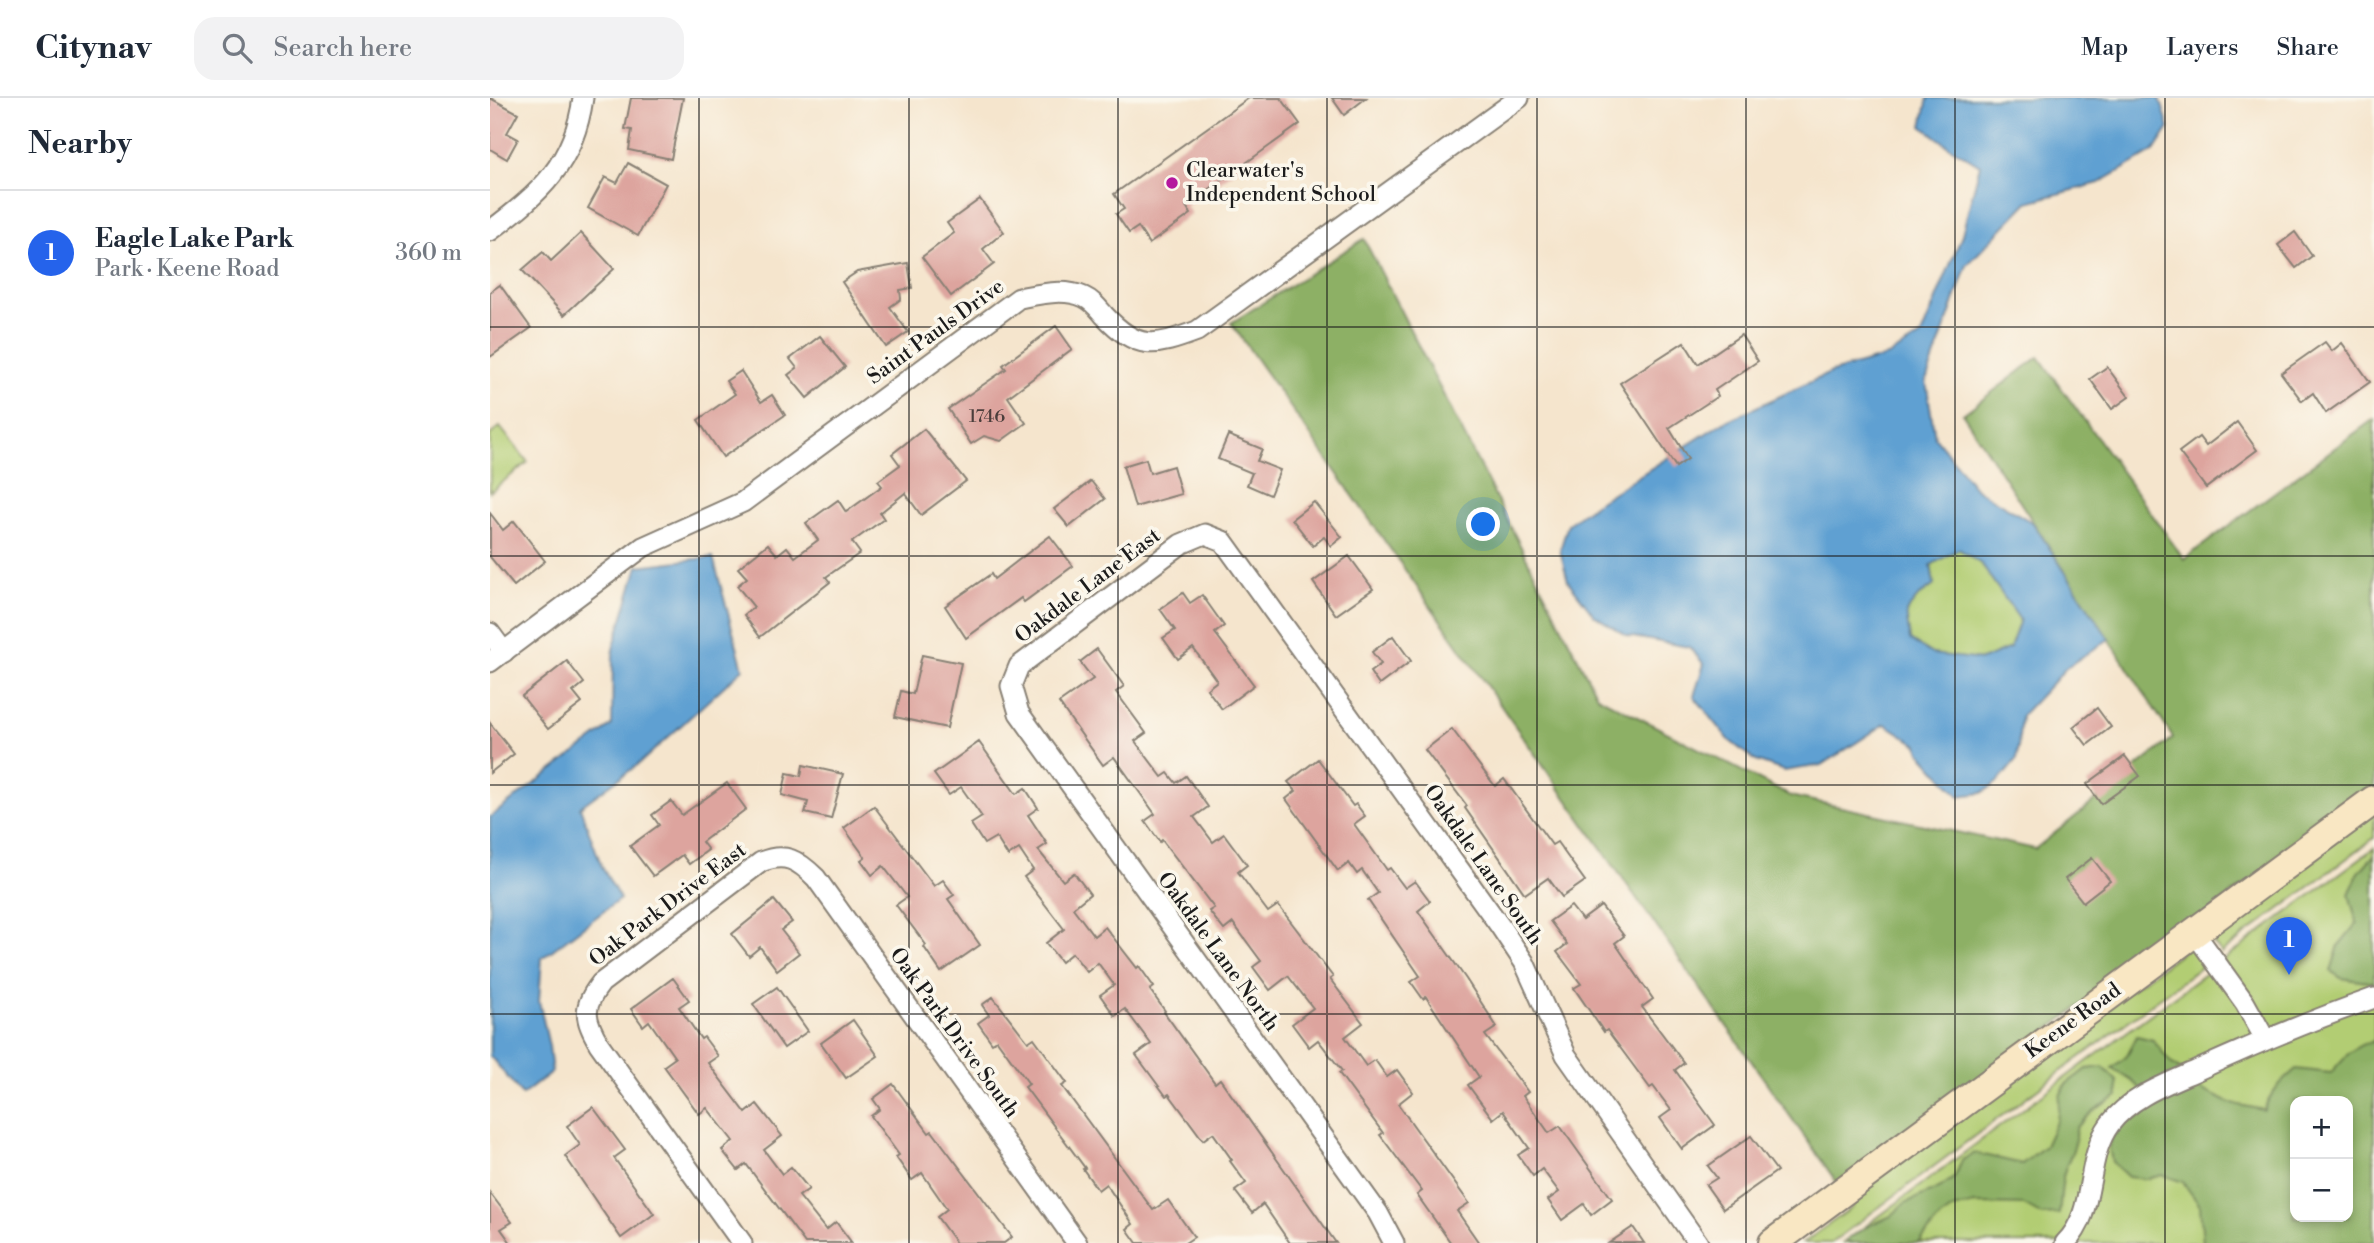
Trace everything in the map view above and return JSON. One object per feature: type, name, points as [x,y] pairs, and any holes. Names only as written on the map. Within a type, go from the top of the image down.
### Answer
[{"type":"main road","name":"Keene Road","points":[[1773,1243],[2374,800]]},
{"type":"street","points":[[490,230],[526,203],[548,182],[574,136],[583,98]]},
{"type":"street","name":"Saint Pauls Drive","points":[[497,657],[643,547],[743,502],[1020,298],[1050,292],[1083,296],[1092,301],[1126,335],[1144,343],[1165,343],[1197,331],[1519,98]]},
{"type":"street","name":"Oakdale Lane East","points":[[1011,686],[1019,666],[1181,544],[1205,534]]},
{"type":"street","name":"Oakdale Lane South","points":[[1205,534],[1223,541],[1500,926],[1524,962],[1566,1055],[1698,1243]]},
{"type":"street","points":[[490,632],[497,657]]},
{"type":"street","name":"Oakdale Lane North","points":[[1011,686],[1019,713],[1378,1213],[1394,1243]]},
{"type":"street","name":"Oak Park Drive East","points":[[742,1243],[599,1044],[588,1026],[586,1010],[590,996],[601,983],[761,862],[775,856],[787,858]]},
{"type":"street","name":"Oak Park Drive South","points":[[787,858],[803,865],[816,878],[1077,1243]]},
{"type":"street","points":[[2194,932],[2245,1003],[2265,1039]]},
{"type":"street","points":[[2065,1243],[2081,1221],[2100,1142],[2124,1109],[2149,1092],[2265,1039],[2374,998]]},
{"type":"green space","points":[[1364,239],[1597,696],[1790,796],[2035,849],[2173,738],[1963,414],[2039,357],[2184,559],[2374,419],[2374,790],[1838,1184],[1231,323]]},
{"type":"green space","points":[[500,427],[528,462],[490,492],[490,435]]},
{"type":"green space","points":[[1959,549],[1981,564],[2020,620],[2010,648],[1982,660],[1932,654],[1910,640],[1906,612],[1918,597],[1934,585],[1931,565]]},
{"type":"green space","points":[[2374,811],[2374,838],[2221,953],[2207,934]]},
{"type":"green space","points":[[2374,848],[2374,1243],[1843,1243]]},
{"type":"green space","points":[[2374,855],[2374,983],[2341,978],[2331,971],[2339,945],[2357,923],[2349,894],[2359,872]]},
{"type":"green space","points":[[2191,945],[2205,964],[1831,1243],[1803,1243],[1853,1207],[1848,1199]]},
{"type":"green space","points":[[2137,1036],[2153,1040],[2171,1063],[2196,1081],[2202,1090],[2230,1103],[2264,1110],[2273,1092],[2296,1069],[2331,1073],[2355,1048],[2374,1041],[2374,1243],[2203,1243],[2200,1206],[2183,1182],[2163,1175],[2146,1179],[2128,1177],[2112,1162],[2109,1147],[2112,1137],[2124,1124],[2143,1115],[2155,1103],[2132,1081],[2112,1068],[2126,1057]]},
{"type":"green space","points":[[2103,1067],[2117,1081],[2118,1096],[2093,1111],[2076,1128],[2074,1146],[2063,1177],[2059,1214],[2042,1215],[2024,1205],[1975,1204],[1953,1209],[1940,1218],[1919,1243],[1848,1243],[1847,1240],[1864,1228],[1891,1216],[1905,1203],[1939,1188],[1955,1177],[1962,1160],[1975,1153],[2022,1164],[2045,1146],[2057,1120],[2060,1096],[2065,1085],[2086,1069]]},
{"type":"water","points":[[1928,98],[2160,98],[2169,128],[2154,151],[2099,183],[2028,202],[1967,265],[1926,381],[1935,437],[1976,489],[2033,523],[2109,639],[2067,667],[2021,716],[2017,759],[1999,781],[1982,793],[1959,796],[1920,752],[1918,745],[1885,724],[1822,765],[1784,771],[1756,761],[1730,741],[1694,696],[1704,664],[1689,647],[1627,636],[1594,615],[1568,581],[1560,550],[1568,524],[1724,422],[1832,372],[1888,356],[1921,336],[1961,238],[1980,165],[1922,126]],"holes":[[[1959,549],[1981,564],[2020,620],[2010,648],[1982,660],[1932,654],[1910,640],[1906,612],[1918,597],[1934,585],[1931,565]]]},
{"type":"water","points":[[713,557],[743,669],[640,763],[580,807],[602,867],[620,899],[542,958],[539,1001],[552,1072],[522,1095],[490,1056],[490,817],[612,725],[613,649],[638,566]]},
{"type":"building","points":[[490,98],[518,113],[507,133],[518,139],[507,159],[490,149]]},
{"type":"building","points":[[631,98],[683,98],[671,159],[629,150],[632,130],[625,129]]},
{"type":"building","points":[[1249,98],[1281,98],[1300,124],[1186,206],[1191,214],[1149,244],[1138,227],[1129,233],[1116,214],[1124,209],[1114,194]]},
{"type":"building","points":[[1332,98],[1366,98],[1344,115]]},
{"type":"building","points":[[628,163],[666,184],[638,236],[588,208],[605,177],[617,183]]},
{"type":"building","points":[[980,199],[1004,232],[983,249],[994,264],[951,296],[922,257],[954,233],[947,223]]},
{"type":"building","points":[[2295,232],[2312,256],[2296,268],[2278,245]]},
{"type":"building","points":[[581,233],[614,269],[564,315],[522,270],[543,252],[551,261]]},
{"type":"building","points":[[908,263],[912,288],[900,290],[901,299],[890,307],[908,332],[886,347],[842,282],[857,272]]},
{"type":"building","points":[[500,285],[531,328],[490,357],[490,292]]},
{"type":"building","points":[[1056,326],[1072,349],[1008,397],[1026,423],[1001,441],[984,436],[971,444],[948,409],[1006,369],[1003,365]]},
{"type":"building","points":[[1741,335],[1758,361],[1715,390],[1718,396],[1669,428],[1688,459],[1676,467],[1620,383],[1684,342],[1698,364]]},
{"type":"building","points":[[820,336],[845,367],[807,398],[788,375],[797,368],[790,359]]},
{"type":"building","points":[[2325,342],[2332,351],[2342,343],[2370,382],[2326,413],[2313,393],[2302,401],[2281,373]]},
{"type":"building","points":[[2107,367],[2129,397],[2112,409],[2090,379]]},
{"type":"building","points":[[741,371],[761,402],[772,395],[785,415],[723,457],[698,420],[735,394],[726,381]]},
{"type":"building","points":[[2237,422],[2257,450],[2206,488],[2179,452],[2199,437],[2206,446]]},
{"type":"building","points":[[924,429],[966,481],[921,515],[905,493],[880,513],[884,519],[852,542],[860,553],[826,577],[830,582],[760,637],[744,615],[754,607],[737,586],[747,578],[738,568],[768,544],[777,555],[787,547],[795,557],[818,540],[806,523],[838,500],[846,512],[882,486],[878,481],[900,465],[892,454]]},
{"type":"building","points":[[1228,435],[1262,449],[1257,461],[1280,470],[1270,495],[1247,485],[1252,473],[1218,459]]},
{"type":"building","points":[[1146,459],[1150,473],[1173,466],[1181,494],[1135,507],[1123,466]]},
{"type":"building","points":[[1091,481],[1105,499],[1069,527],[1054,509]]},
{"type":"building","points":[[1314,502],[1342,537],[1331,546],[1324,537],[1313,546],[1292,519]]},
{"type":"building","points":[[490,513],[503,530],[514,521],[545,561],[514,586],[490,557]]},
{"type":"building","points":[[1050,536],[1073,566],[1024,602],[1021,598],[966,638],[945,606],[991,574],[994,579]]},
{"type":"building","points":[[1349,556],[1373,589],[1336,615],[1313,582]]},
{"type":"building","points":[[1183,593],[1190,603],[1202,595],[1224,626],[1215,633],[1254,685],[1222,709],[1207,689],[1217,681],[1193,648],[1178,659],[1163,638],[1175,630],[1160,609]]},
{"type":"building","points":[[1393,636],[1411,661],[1379,685],[1370,672],[1381,664],[1372,652]]},
{"type":"building","points":[[1097,649],[1124,686],[1116,692],[1146,733],[1135,741],[1162,777],[1168,773],[1176,783],[1186,776],[1208,807],[1194,817],[1213,842],[1224,834],[1247,865],[1238,872],[1268,912],[1278,905],[1333,977],[1330,979],[1363,1023],[1345,1037],[1366,1066],[1375,1060],[1387,1077],[1397,1070],[1413,1092],[1398,1104],[1469,1203],[1457,1211],[1479,1243],[1451,1243],[1417,1195],[1422,1191],[1380,1135],[1383,1133],[1339,1073],[1342,1071],[1318,1040],[1309,1047],[1292,1024],[1313,1008],[1288,976],[1270,990],[1253,967],[1261,961],[1233,923],[1224,930],[1209,911],[1214,908],[1145,821],[1155,814],[1114,757],[1103,765],[1059,703],[1093,679],[1080,662]]},
{"type":"building","points":[[922,655],[961,663],[947,728],[895,717],[901,691],[913,694]]},
{"type":"building","points":[[567,661],[584,683],[573,692],[582,703],[548,729],[522,696]]},
{"type":"building","points":[[2097,708],[2111,727],[2087,745],[2073,727]]},
{"type":"building","points":[[490,723],[514,754],[490,773]]},
{"type":"building","points":[[1452,729],[1495,786],[1504,779],[1552,845],[1557,842],[1585,881],[1562,897],[1548,878],[1525,894],[1465,808],[1467,806],[1425,750]]},
{"type":"building","points":[[979,742],[1016,794],[1025,788],[1038,808],[1028,815],[1047,844],[1038,850],[1063,881],[1074,873],[1090,894],[1073,908],[1094,936],[1105,927],[1137,968],[1139,966],[1154,987],[1150,990],[1164,1012],[1215,1083],[1220,1079],[1336,1243],[1290,1243],[1263,1204],[1252,1213],[1235,1191],[1246,1183],[1213,1133],[1203,1140],[1136,1055],[1151,1044],[1125,1009],[1115,1016],[1100,995],[1114,985],[1098,963],[1087,972],[1072,953],[1061,962],[1046,943],[1064,929],[1024,877],[1033,870],[1019,849],[1008,856],[996,837],[984,844],[971,824],[982,817],[961,787],[949,795],[934,774]]},
{"type":"building","points":[[2125,756],[2140,776],[2101,804],[2087,784]]},
{"type":"building","points":[[1318,759],[1353,806],[1356,804],[1365,816],[1354,824],[1387,870],[1390,868],[1405,888],[1415,881],[1430,901],[1418,911],[1497,1027],[1485,1035],[1528,1092],[1523,1096],[1549,1133],[1560,1126],[1612,1199],[1591,1215],[1584,1204],[1562,1220],[1548,1200],[1559,1192],[1542,1169],[1533,1176],[1518,1155],[1529,1148],[1503,1111],[1493,1119],[1468,1085],[1479,1077],[1426,997],[1423,999],[1411,982],[1420,976],[1368,900],[1378,893],[1362,870],[1357,874],[1349,863],[1338,871],[1286,799],[1296,791],[1288,782]]},
{"type":"building","points":[[803,765],[843,774],[831,819],[805,813],[808,802],[782,795],[787,773],[801,776]]},
{"type":"building","points":[[727,783],[746,809],[702,842],[708,850],[689,864],[682,855],[653,876],[630,846],[659,825],[652,815],[671,801],[682,815]]},
{"type":"building","points":[[874,806],[934,886],[943,880],[954,895],[948,899],[980,945],[941,972],[924,947],[926,945],[896,905],[907,897],[883,866],[872,875],[861,860],[865,857],[844,828]]},
{"type":"building","points":[[2092,858],[2110,881],[2083,902],[2065,879]]},
{"type":"building","points":[[774,900],[792,922],[781,930],[799,953],[777,970],[760,947],[749,956],[732,934]]},
{"type":"building","points":[[1571,906],[1582,920],[1601,906],[1624,936],[1615,943],[1653,999],[1642,1007],[1684,1063],[1675,1070],[1715,1125],[1682,1149],[1660,1118],[1671,1110],[1653,1086],[1650,1088],[1607,1030],[1604,1032],[1574,988],[1581,984],[1557,952],[1567,944],[1550,921]]},
{"type":"building","points":[[673,978],[689,1000],[679,1007],[701,1039],[704,1037],[718,1056],[708,1063],[746,1113],[757,1104],[782,1136],[764,1150],[782,1174],[791,1167],[809,1189],[799,1196],[826,1230],[836,1222],[852,1243],[805,1243],[746,1164],[738,1170],[722,1150],[733,1141],[707,1108],[699,1114],[664,1066],[675,1058],[649,1021],[643,1026],[631,1009]]},
{"type":"building","points":[[777,987],[808,1031],[784,1048],[753,1004]]},
{"type":"building","points":[[993,997],[1028,1042],[1034,1038],[1067,1083],[1062,1086],[1153,1210],[1168,1200],[1194,1237],[1185,1243],[1137,1243],[1127,1229],[1133,1224],[1106,1184],[1098,1190],[1083,1169],[1085,1168],[1025,1087],[1029,1084],[997,1040],[992,1043],[978,1023],[989,1015],[982,1005]]},
{"type":"building","points":[[853,1020],[878,1056],[846,1078],[821,1043]]},
{"type":"building","points":[[893,1084],[1012,1237],[1004,1243],[956,1243],[937,1217],[947,1209],[922,1173],[912,1180],[896,1157],[899,1155],[871,1116],[880,1109],[873,1099]]},
{"type":"building","points":[[593,1107],[625,1150],[614,1158],[654,1214],[621,1238],[565,1156],[580,1145],[567,1126]]},
{"type":"building","points":[[1751,1136],[1777,1171],[1723,1209],[1706,1185],[1717,1178],[1708,1166]]},
{"type":"building","points":[[490,1193],[512,1222],[501,1229],[511,1243],[490,1243]]},
{"type":"building","points":[[1633,1227],[1644,1243],[1609,1243]]},
{"type":"place","name":"Clearwater's Independent School","points":[[1172,183]]},
{"type":"place","name":"Eagle Lake Park","points":[[2289,975]]}]
